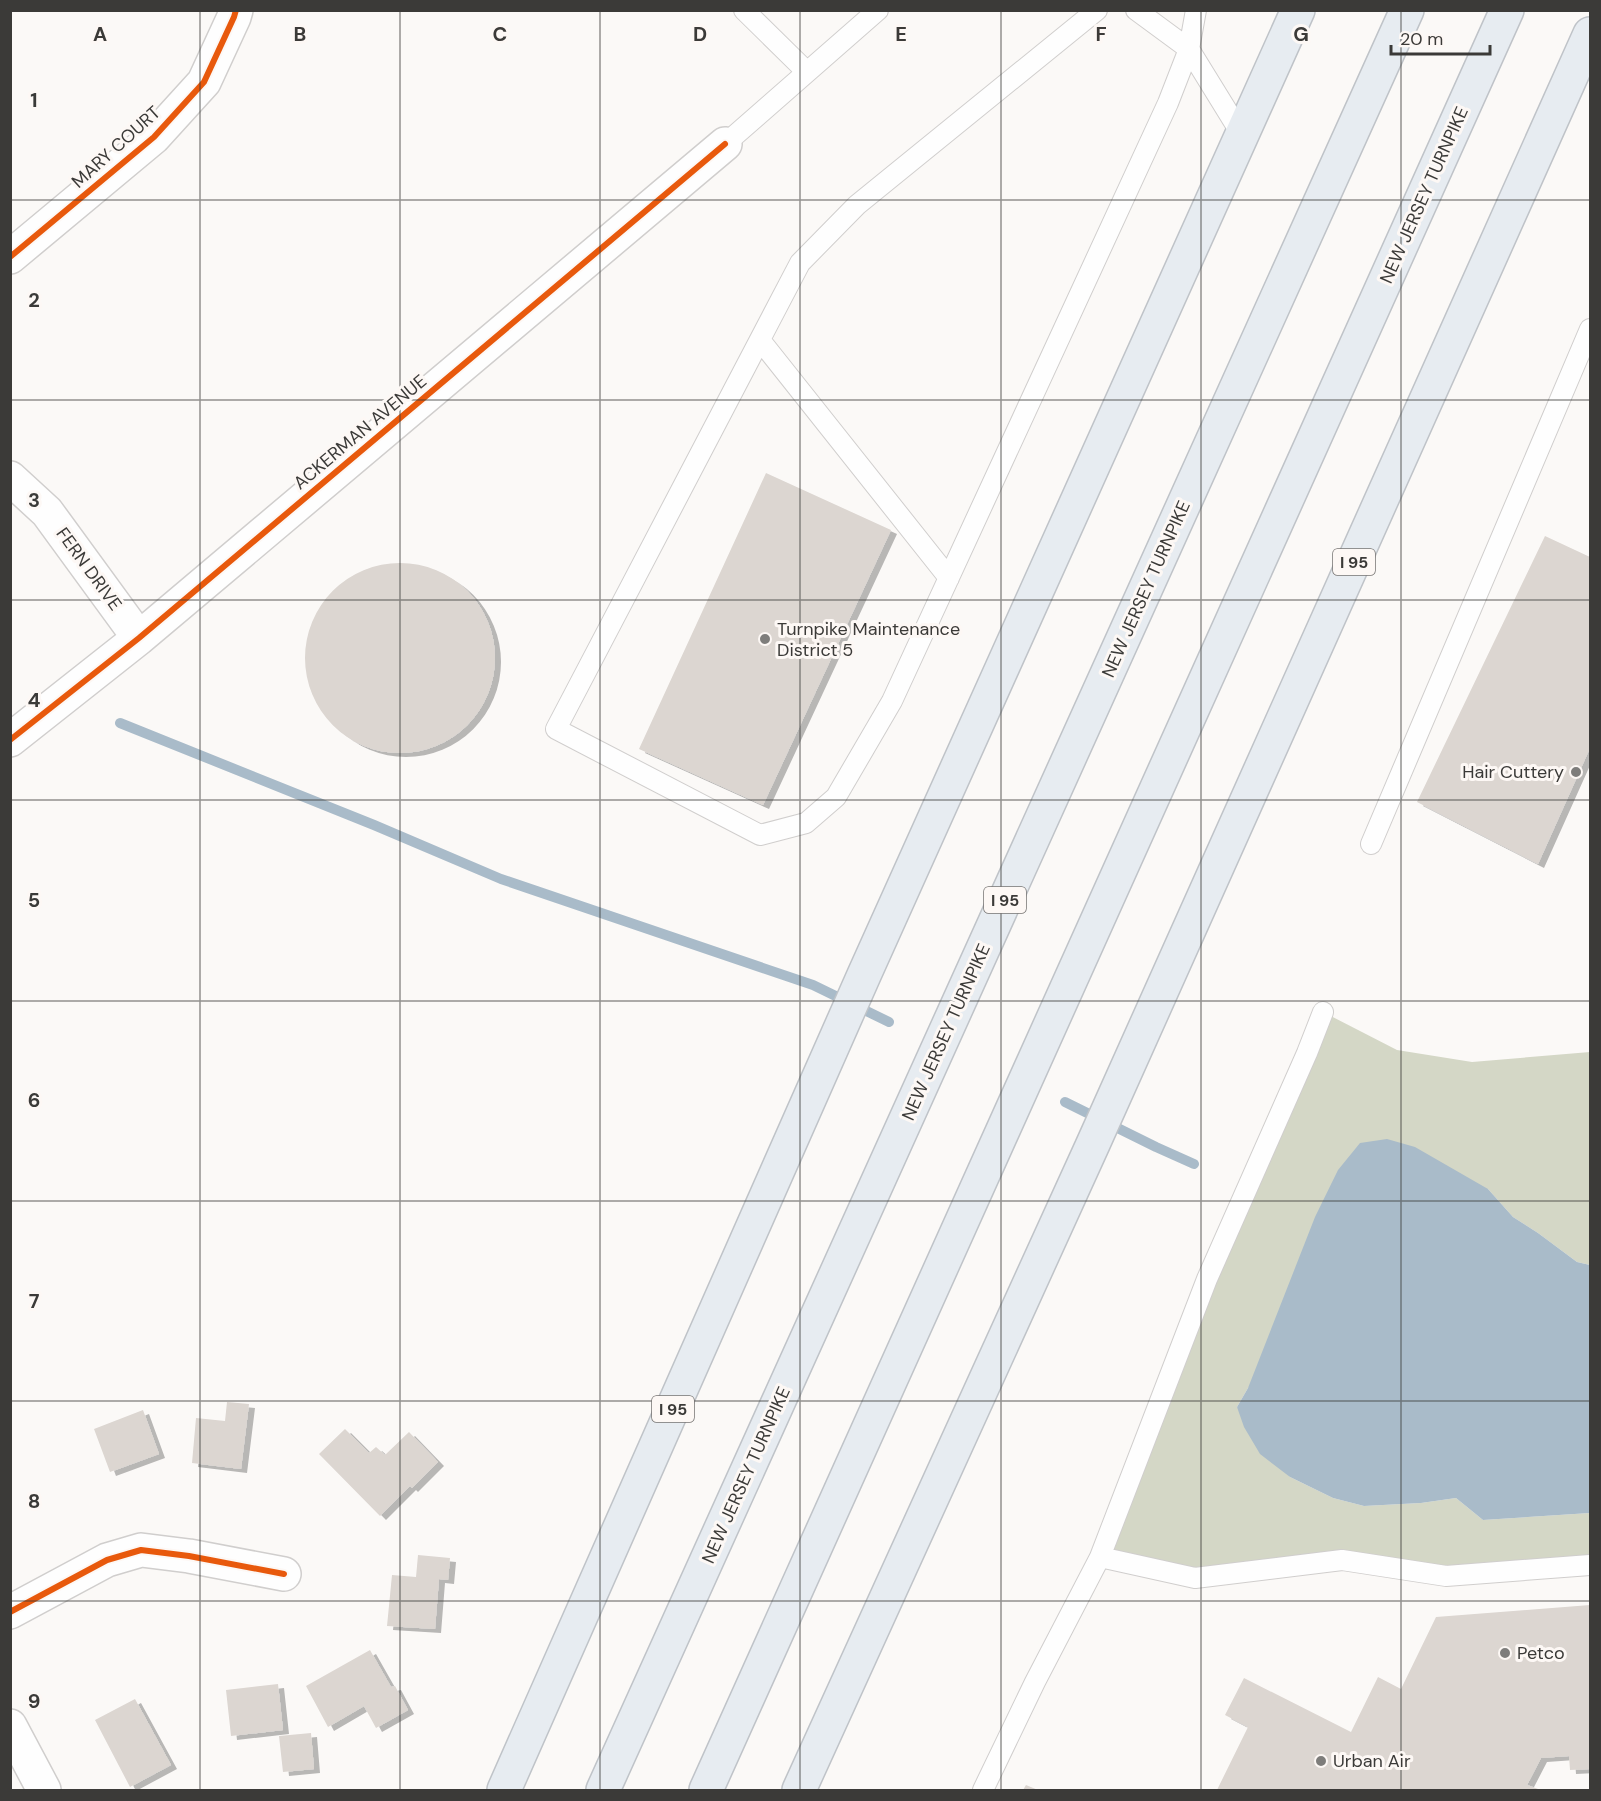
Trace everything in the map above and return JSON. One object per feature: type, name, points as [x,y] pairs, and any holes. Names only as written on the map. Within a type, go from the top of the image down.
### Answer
[{"type":"highway","name":"I 95","points":[[504,1791],[864,975],[1298,10]]},
{"type":"highway","name":"NEW JERSEY TURNPIKE","points":[[603,1791],[1407,10]]},
{"type":"highway","name":"NEW JERSEY TURNPIKE","points":[[706,1791],[1507,10]]},
{"type":"highway","name":"I 95","points":[[799,1791],[1093,1144],[1590,34]]},
{"type":"street","name":"MARY COURT","points":[[10,257],[154,137],[204,82],[236,10]]},
{"type":"street","name":"ACKERMAN AVENUE","points":[[10,740],[139,638],[725,144]]},
{"type":"street","name":"FERN DRIVE","points":[[10,478],[47,512],[139,638]]},
{"type":"street","points":[[10,1612],[107,1560],[141,1550],[189,1556],[284,1574]]},
{"type":"street","points":[[10,1726],[44,1791]]},
{"type":"lane","points":[[744,10],[807,72]]},
{"type":"lane","points":[[725,144],[878,10]]},
{"type":"lane","points":[[1097,10],[857,205],[800,263],[556,729],[760,836],[806,823],[836,797],[892,700],[1168,103],[1189,49],[1196,10]]},
{"type":"lane","points":[[1136,10],[1189,49],[1242,135]]},
{"type":"lane","points":[[1371,844],[1590,328]]},
{"type":"lane","points":[[760,340],[949,578]]},
{"type":"lane","points":[[983,1791],[1035,1682],[1100,1557],[1207,1279],[1323,1012]]},
{"type":"lane","points":[[1100,1557],[1195,1578],[1342,1560],[1446,1576],[1590,1565]]},
{"type":"green space","points":[[1323,1012],[1397,1050],[1472,1062],[1590,1052],[1590,1265],[1577,1262],[1513,1217],[1488,1189],[1248,1388],[1237,1407],[1290,1477],[1333,1498],[1364,1506],[1421,1503],[1456,1498],[1483,1520],[1590,1513],[1590,1565],[1446,1576],[1342,1560],[1195,1578],[1100,1557]]},
{"type":"water","points":[[1387,1139],[1415,1147],[1488,1189],[1513,1217],[1577,1262],[1590,1265],[1590,1513],[1483,1520],[1456,1498],[1421,1503],[1364,1506],[1333,1498],[1290,1477],[1260,1454],[1244,1427],[1237,1407],[1248,1388],[1315,1217],[1338,1170],[1360,1143]]},
{"type":"building","name":"Turnpike Maintenance District 5","points":[[766,473],[891,530],[763,805],[639,749]]},
{"type":"building","points":[[1545,536],[1590,557],[1590,748],[1538,864],[1417,802]]},
{"type":"building","points":[[400,563],[418,565],[436,571],[453,579],[467,591],[479,605],[487,622],[493,640],[495,658],[493,676],[487,694],[479,711],[467,725],[453,737],[436,745],[418,751],[400,753],[382,751],[364,745],[347,737],[333,725],[321,711],[313,694],[307,676],[305,658],[307,640],[313,622],[321,605],[333,591],[347,579],[364,571],[382,565]]},
{"type":"building","points":[[227,1402],[249,1404],[241,1469],[192,1463],[196,1418],[225,1421]]},
{"type":"building","points":[[143,1410],[159,1454],[110,1472],[94,1429]]},
{"type":"building","points":[[345,1429],[369,1453],[376,1447],[385,1455],[409,1432],[438,1462],[380,1516],[319,1454]]},
{"type":"building","points":[[418,1555],[450,1558],[448,1580],[439,1579],[435,1629],[387,1626],[392,1575],[416,1577]]},
{"type":"building","points":[[1590,1605],[1590,1769],[1570,1770],[1569,1756],[1541,1758],[1527,1785],[1541,1790],[1217,1790],[1248,1727],[1225,1715],[1244,1678],[1351,1732],[1378,1677],[1401,1689],[1436,1617]]},
{"type":"building","points":[[370,1650],[391,1687],[395,1686],[408,1710],[376,1728],[364,1706],[328,1727],[306,1686]]},
{"type":"building","points":[[278,1684],[283,1730],[231,1736],[226,1690]]},
{"type":"building","points":[[135,1699],[171,1765],[130,1787],[95,1720]]},
{"type":"building","points":[[311,1733],[314,1769],[283,1772],[279,1736]]},
{"type":"building","points":[[1026,1785],[1038,1790],[1023,1790]]},
{"type":"waterway","points":[[120,723],[374,825],[501,879],[813,985],[889,1022]]},
{"type":"waterway","points":[[1065,1102],[1194,1164]]},
{"type":"cycle path","points":[[10,257],[154,137],[204,82],[236,10]]},
{"type":"cycle path","points":[[10,740],[139,638],[725,144]]},
{"type":"cycle path","points":[[10,1612],[107,1560],[141,1550],[189,1556],[284,1574]]},
{"type":"place","name":"Turnpike Maintenance District 5","points":[[765,639]]},
{"type":"place","name":"Hair Cuttery","points":[[1576,772]]},
{"type":"place","name":"Petco","points":[[1505,1653]]},
{"type":"place","name":"Urban Air","points":[[1321,1761]]}]
